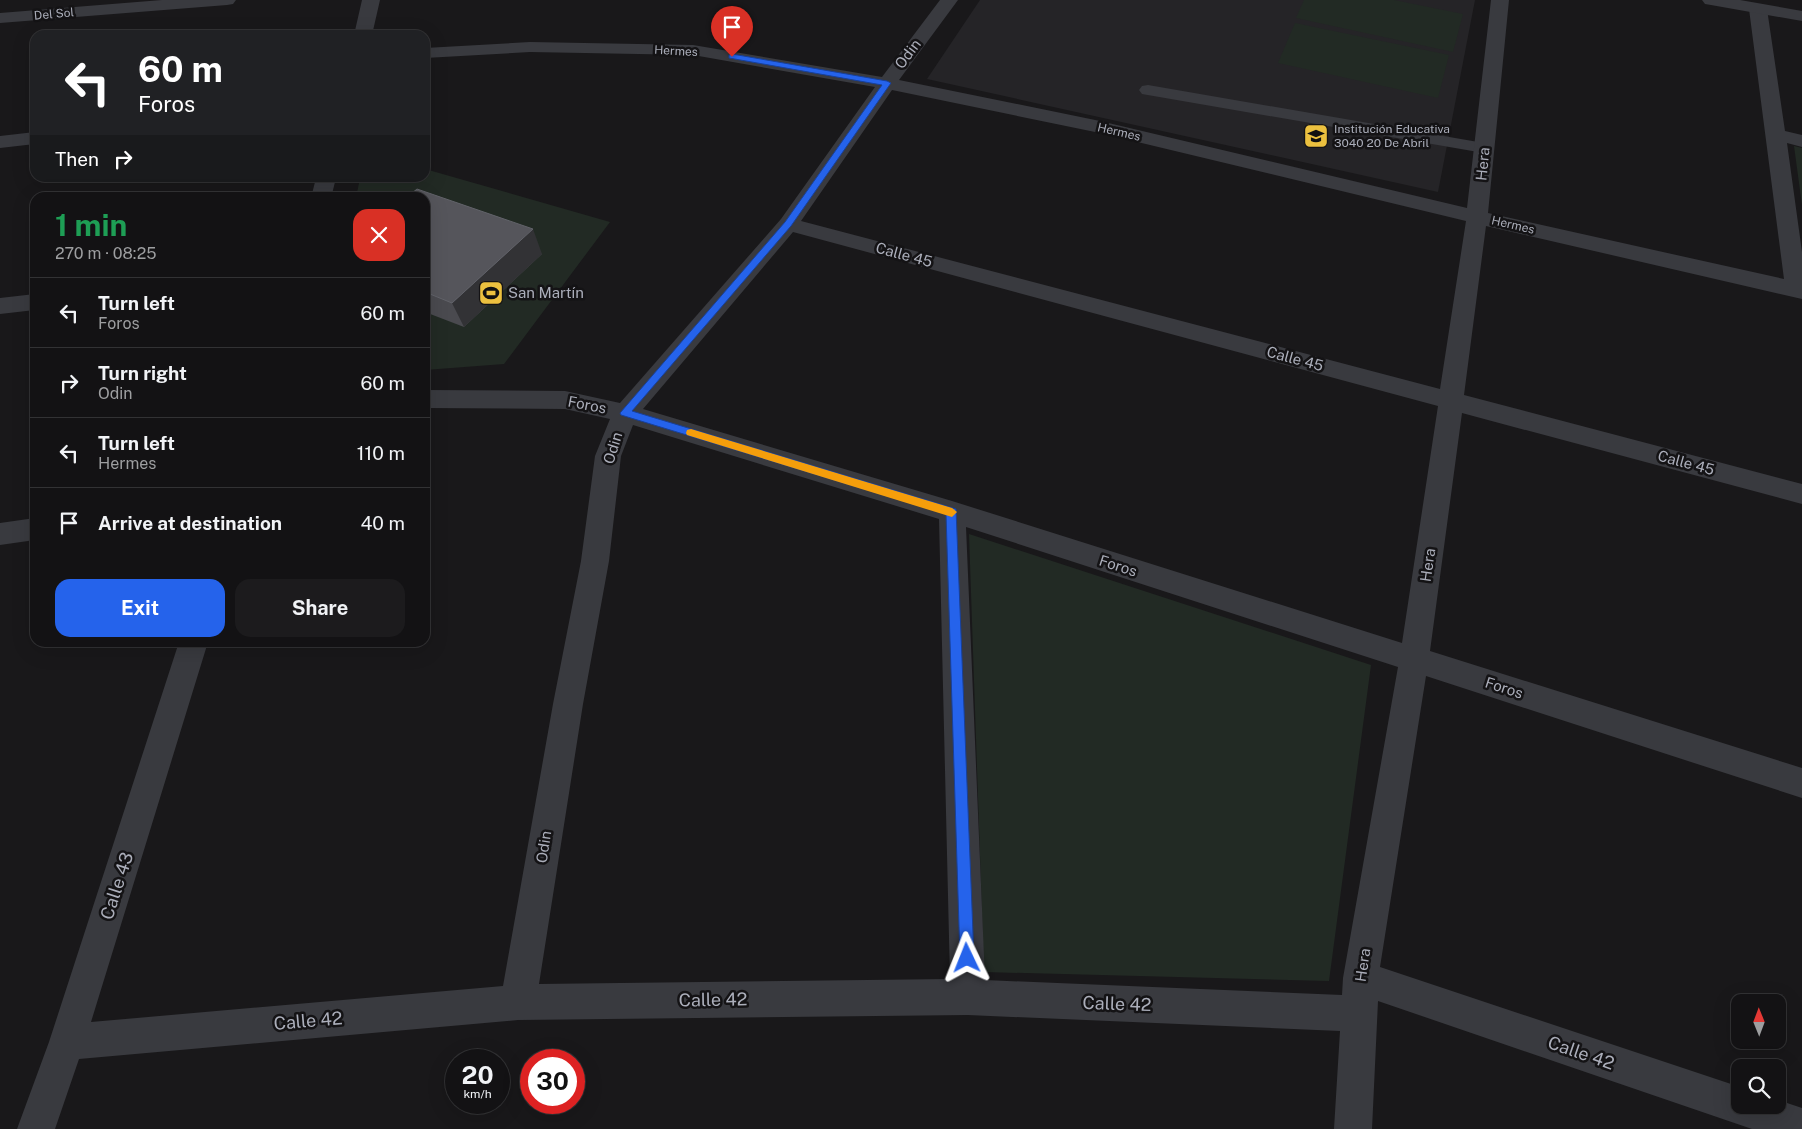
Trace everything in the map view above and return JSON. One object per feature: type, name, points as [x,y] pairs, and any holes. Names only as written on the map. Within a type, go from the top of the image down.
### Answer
[{"type":"street","name":"Del Sol","points":[[0,18],[149,3],[227,0]]},
{"type":"street","points":[[363,30],[371,0]]},
{"type":"street","name":"Odin","points":[[518,1002],[568,704],[595,561],[608,456],[625,413],[788,224],[887,83],[949,0]]},
{"type":"street","name":"Hera","points":[[1353,1129],[1360,978],[1414,660],[1477,217],[1500,0]]},
{"type":"street","points":[[1710,0],[1802,16]]},
{"type":"street","points":[[1758,8],[1799,290]]},
{"type":"street","name":"Hermes","points":[[430,53],[530,48],[693,50],[887,83],[1100,127],[1477,217],[1799,290]]},
{"type":"street","points":[[1776,135],[1802,141]]},
{"type":"street","points":[[0,142],[30,139]]},
{"type":"street","name":"Calle 45","points":[[788,224],[1802,494]]},
{"type":"street","points":[[0,306],[30,303]]},
{"type":"street","name":"Foros","points":[[430,399],[565,400],[625,413],[952,512],[1802,782]]},
{"type":"street","points":[[952,512],[968,997]]},
{"type":"street","points":[[0,534],[30,530]]},
{"type":"street","name":"Calle 43","points":[[36,1129],[67,1042],[192,647]]},
{"type":"street","name":"Calle 42","points":[[1360,978],[1802,1127]]},
{"type":"street","name":"Calle 42","points":[[67,1042],[518,1002],[968,997],[1359,1014]]},
{"type":"lane","points":[[1148,90],[1484,148]]},
{"type":"shaded area","name":"Institución Educativa 3040 20 De Abril","points":[[980,0],[1475,0],[1438,192],[927,79]]},
{"type":"shaded area","points":[[1304,0],[1394,0],[1463,14],[1453,52],[1296,18]]},
{"type":"shaded area","points":[[1295,23],[1449,55],[1438,98],[1278,63]]},
{"type":"shaded area","points":[[1794,146],[1802,148],[1802,205]]},
{"type":"shaded area","name":"San Martín","points":[[430,170],[610,222],[504,364],[430,370],[430,192],[357,192],[359,182],[430,182]]},
{"type":"shaded area","points":[[969,534],[1371,665],[1329,981],[984,972]]},
{"type":"building","points":[[417,189],[426,192],[413,192]]},
{"type":"building","points":[[430,193],[533,229],[452,303],[430,294]]},
{"type":"slow traffic","points":[[691,433],[952,512]]},
{"type":"place","name":"Institución Educativa 3040 20 De Abril","points":[[1316,136]]},
{"type":"place","name":"San Martín","points":[[491,293]]},
{"type":"route","points":[[732,57],[887,83],[788,224],[625,413],[952,512],[967,958]]}]
